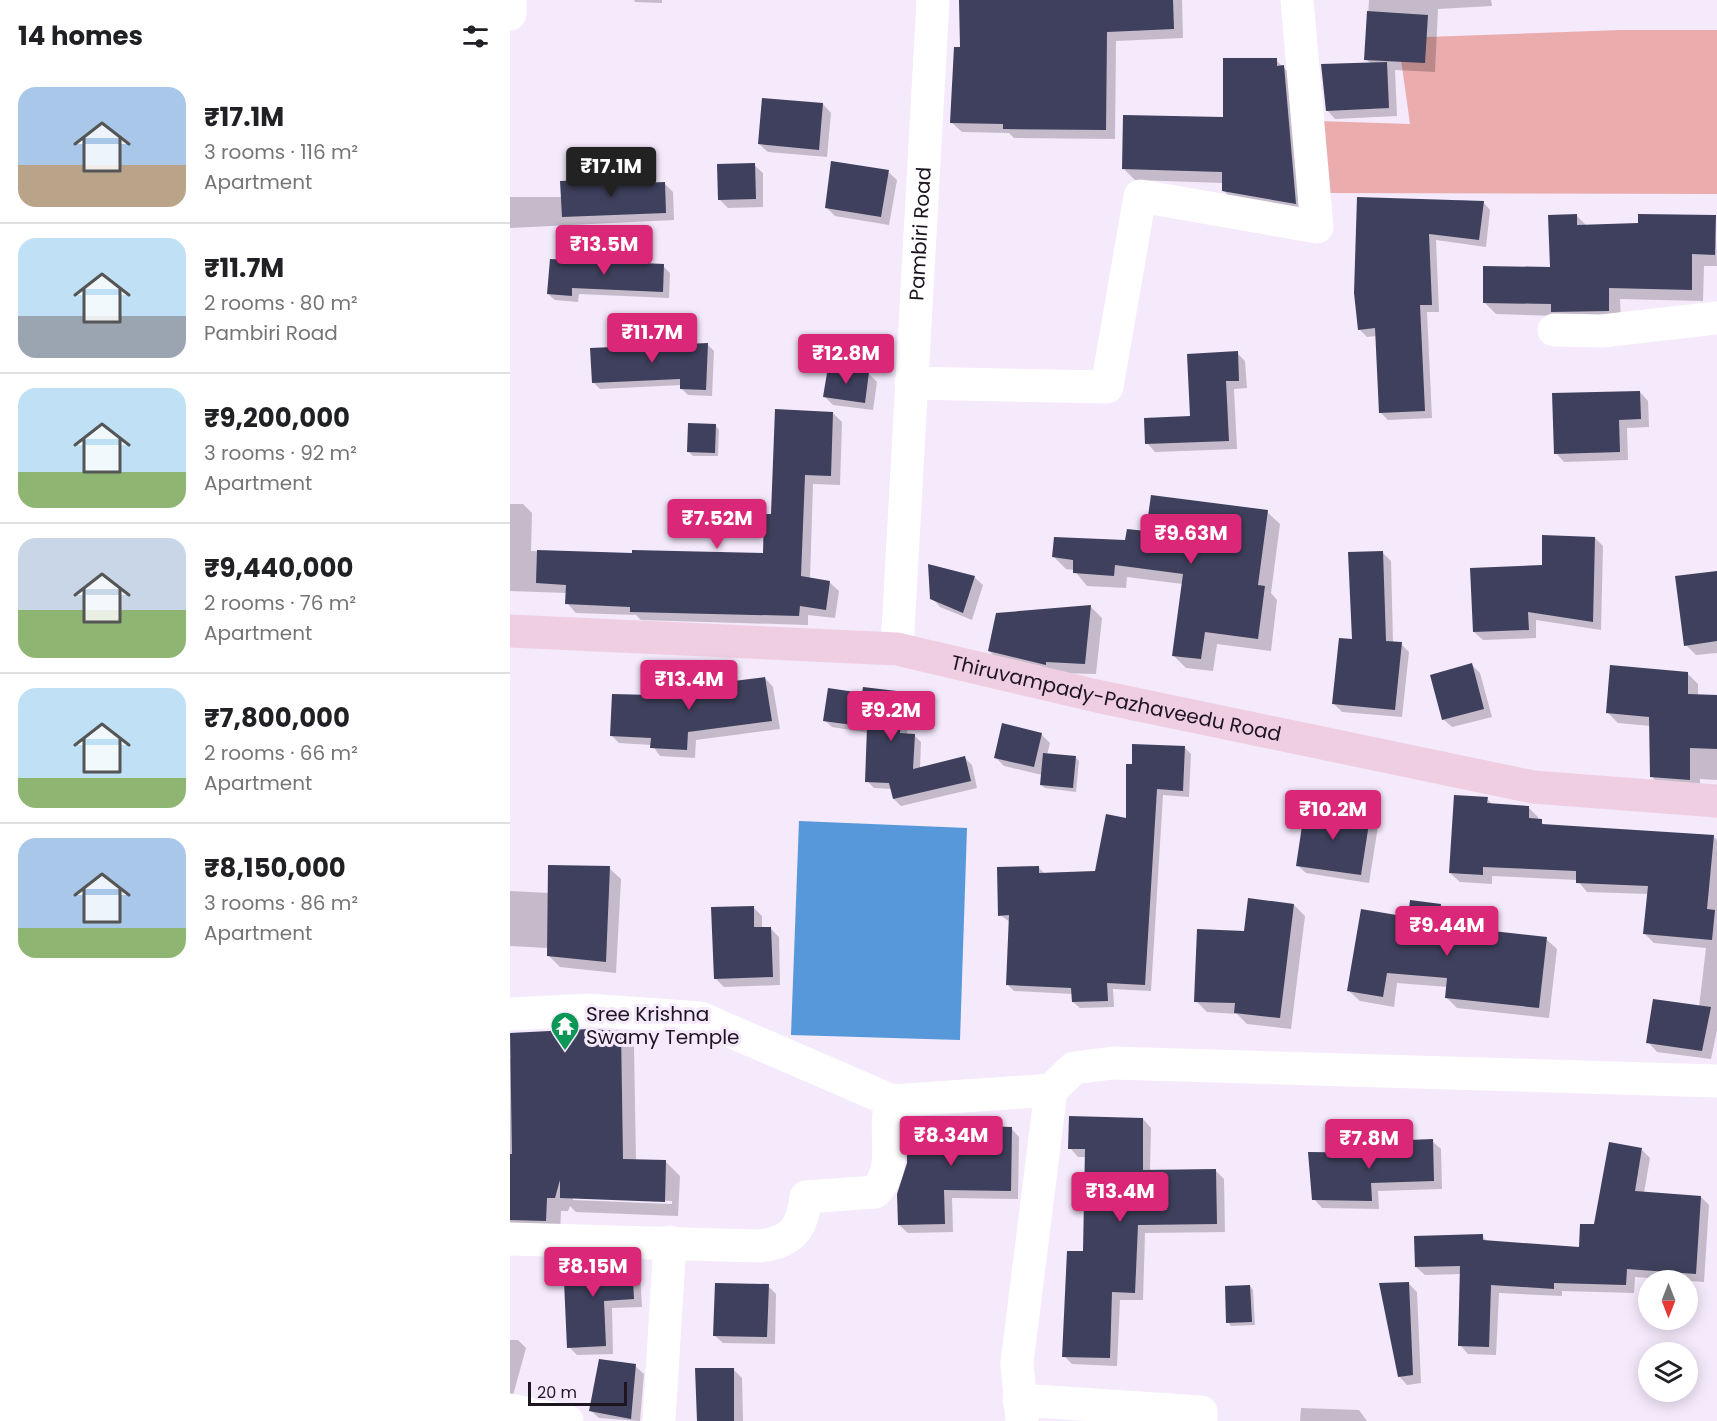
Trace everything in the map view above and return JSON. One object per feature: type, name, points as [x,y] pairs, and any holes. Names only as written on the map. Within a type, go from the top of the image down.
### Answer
[{"type":"main road","name":"Thiruvampady-Pazhaveedu Road","points":[[510,630],[897,649],[1101,698],[1533,787],[1717,801]]},
{"type":"street","points":[[510,0],[510,15]]},
{"type":"street","name":"Pambiri Road","points":[[897,649],[933,0]]},
{"type":"street","points":[[912,383],[1107,387],[1140,196],[1317,228],[1297,0]]},
{"type":"street","points":[[1554,330],[1602,331],[1717,318]]},
{"type":"street","points":[[510,1014],[588,1010],[700,1018],[892,1101],[1051,1090]]},
{"type":"street","points":[[1201,1421],[1201,1412],[1021,1411],[1017,1363],[1051,1090],[1074,1068],[1113,1063],[1717,1081]]},
{"type":"street","points":[[510,1239],[759,1246],[780,1244],[791,1236],[804,1218],[806,1197],[875,1192],[886,1180],[889,1166],[887,1116],[892,1101]]},
{"type":"street","points":[[659,1421],[670,1242]]},
{"type":"street","points":[[510,1410],[567,1421]]},
{"type":"shaded area","points":[[1620,30],[1717,30],[1717,194],[1325,193],[1317,121],[1410,124],[1398,38]]},
{"type":"water","points":[[799,821],[967,828],[960,1040],[791,1035]]},
{"type":"building","points":[[959,0],[1173,0],[1174,29],[1107,32],[1106,130],[1003,129],[1003,124],[950,123],[954,47],[960,47]]},
{"type":"building","points":[[1367,11],[1428,15],[1425,63],[1364,60]]},
{"type":"building","points":[[1223,58],[1277,58],[1277,66],[1284,65],[1296,204],[1222,191],[1222,172],[1122,169],[1123,115],[1223,117]]},
{"type":"building","points":[[1387,62],[1389,108],[1326,111],[1321,64]]},
{"type":"building","points":[[762,98],[823,103],[819,150],[758,144]]},
{"type":"building","points":[[831,161],[889,170],[881,217],[825,208]]},
{"type":"building","points":[[755,163],[756,199],[718,200],[717,164]]},
{"type":"building","points":[[605,179],[605,184],[665,182],[666,213],[562,217],[560,181]]},
{"type":"building","points":[[1357,197],[1484,201],[1479,240],[1429,234],[1432,305],[1420,305],[1425,411],[1379,413],[1375,328],[1358,330],[1354,293]]},
{"type":"building","points":[[1577,214],[1577,225],[1638,223],[1638,214],[1716,215],[1715,255],[1692,254],[1692,290],[1609,288],[1609,311],[1551,312],[1551,304],[1483,303],[1483,266],[1550,267],[1548,215]]},
{"type":"building","points":[[550,259],[664,264],[663,292],[572,288],[572,296],[547,294]]},
{"type":"building","points":[[708,343],[706,390],[680,389],[680,379],[592,383],[590,348]]},
{"type":"building","points":[[1238,351],[1239,381],[1226,381],[1229,441],[1145,444],[1144,418],[1190,416],[1187,354]]},
{"type":"building","points":[[828,367],[869,372],[865,403],[823,397]]},
{"type":"building","points":[[1640,391],[1641,419],[1619,420],[1620,452],[1554,454],[1552,393]]},
{"type":"building","points":[[775,409],[833,412],[831,476],[805,475],[801,576],[830,581],[826,610],[800,606],[799,616],[630,612],[630,607],[565,604],[566,585],[536,583],[537,550],[763,553],[764,514],[771,514]]},
{"type":"building","points":[[688,423],[716,424],[715,453],[687,452]]},
{"type":"building","points":[[1151,495],[1268,510],[1258,585],[1265,586],[1258,639],[1205,632],[1201,659],[1172,656],[1183,574],[1115,565],[1114,576],[1073,573],[1073,560],[1052,557],[1054,537],[1125,540],[1127,529],[1146,531]]},
{"type":"building","points":[[1542,535],[1595,537],[1593,622],[1528,612],[1529,630],[1473,632],[1470,568],[1542,565]]},
{"type":"building","points":[[1383,551],[1386,641],[1402,642],[1395,710],[1332,704],[1339,638],[1352,639],[1348,552]]},
{"type":"building","points":[[928,564],[975,576],[963,613],[930,599]]},
{"type":"building","points":[[1717,571],[1717,641],[1684,646],[1675,576]]},
{"type":"building","points":[[1091,605],[1085,664],[1046,662],[1046,665],[988,651],[996,613]]},
{"type":"building","points":[[1472,663],[1484,709],[1442,720],[1430,675]]},
{"type":"building","points":[[1610,665],[1688,672],[1688,694],[1717,695],[1717,749],[1690,748],[1690,780],[1650,777],[1649,717],[1606,713]]},
{"type":"building","points":[[765,677],[772,721],[688,732],[687,750],[650,748],[651,738],[610,736],[612,694],[653,695],[653,685],[685,689],[685,687]]},
{"type":"building","points":[[863,687],[905,692],[900,733],[915,734],[913,769],[965,756],[971,781],[893,799],[889,783],[865,782],[867,727],[823,721],[828,688],[862,693]]},
{"type":"building","points":[[1002,723],[1042,733],[1034,767],[994,758]]},
{"type":"building","points":[[1132,744],[1185,746],[1183,791],[1157,789],[1145,985],[1107,983],[1108,1001],[1072,1002],[1071,988],[1006,985],[1009,915],[998,916],[997,867],[1039,866],[1039,873],[1095,871],[1106,814],[1126,818],[1126,764],[1132,764]]},
{"type":"building","points":[[1043,753],[1076,756],[1073,788],[1040,785]]},
{"type":"building","points":[[1454,795],[1488,797],[1487,803],[1529,806],[1529,818],[1542,819],[1542,824],[1714,835],[1707,909],[1715,910],[1712,940],[1643,934],[1648,886],[1576,883],[1576,871],[1483,867],[1483,875],[1449,873]]},
{"type":"building","points":[[1305,806],[1370,817],[1361,875],[1296,866]]},
{"type":"building","points":[[548,865],[610,866],[606,962],[547,956]]},
{"type":"building","points":[[1248,898],[1294,904],[1280,1018],[1234,1013],[1235,1003],[1194,1002],[1197,929],[1244,931]]},
{"type":"building","points":[[1410,900],[1441,904],[1439,925],[1547,937],[1539,1008],[1445,998],[1447,978],[1387,973],[1383,997],[1347,991],[1361,909],[1408,917]]},
{"type":"building","points":[[754,906],[754,927],[771,927],[773,977],[714,979],[711,907]]},
{"type":"building","points":[[1653,999],[1711,1007],[1702,1051],[1646,1043]]},
{"type":"building","points":[[589,1029],[621,1031],[623,1159],[666,1160],[665,1202],[560,1198],[560,1180],[555,1198],[547,1198],[546,1221],[510,1220],[510,1154],[512,1154],[510,1033]]},
{"type":"building","points":[[1069,1116],[1143,1118],[1143,1170],[1216,1169],[1217,1224],[1138,1225],[1135,1293],[1112,1292],[1110,1358],[1062,1357],[1067,1251],[1083,1251],[1085,1149],[1068,1149]]},
{"type":"building","points":[[944,1122],[944,1125],[1012,1127],[1011,1191],[944,1190],[945,1224],[898,1225],[897,1194],[907,1163],[907,1124]]},
{"type":"building","points":[[1433,1139],[1434,1181],[1371,1183],[1372,1201],[1312,1200],[1308,1152],[1385,1153],[1385,1141]]},
{"type":"building","points":[[1609,1142],[1642,1148],[1635,1191],[1701,1196],[1696,1270],[1627,1269],[1626,1285],[1554,1283],[1554,1289],[1491,1285],[1489,1347],[1458,1346],[1460,1266],[1415,1267],[1414,1236],[1483,1234],[1483,1240],[1579,1247],[1580,1224],[1594,1224]]},
{"type":"building","points":[[563,1259],[608,1261],[608,1264],[632,1263],[634,1299],[604,1301],[606,1346],[567,1348]]},
{"type":"building","points":[[1409,1282],[1413,1375],[1398,1377],[1379,1283]]},
{"type":"building","points":[[715,1283],[769,1284],[767,1337],[713,1336]]},
{"type":"building","points":[[1250,1285],[1252,1322],[1226,1323],[1225,1286]]},
{"type":"building","points":[[599,1359],[636,1364],[631,1419],[589,1411]]},
{"type":"building","points":[[695,1368],[734,1368],[734,1421],[697,1421]]},
{"type":"place","name":"Sree Krishna Swamy Temple","points":[[565,1052]]}]
